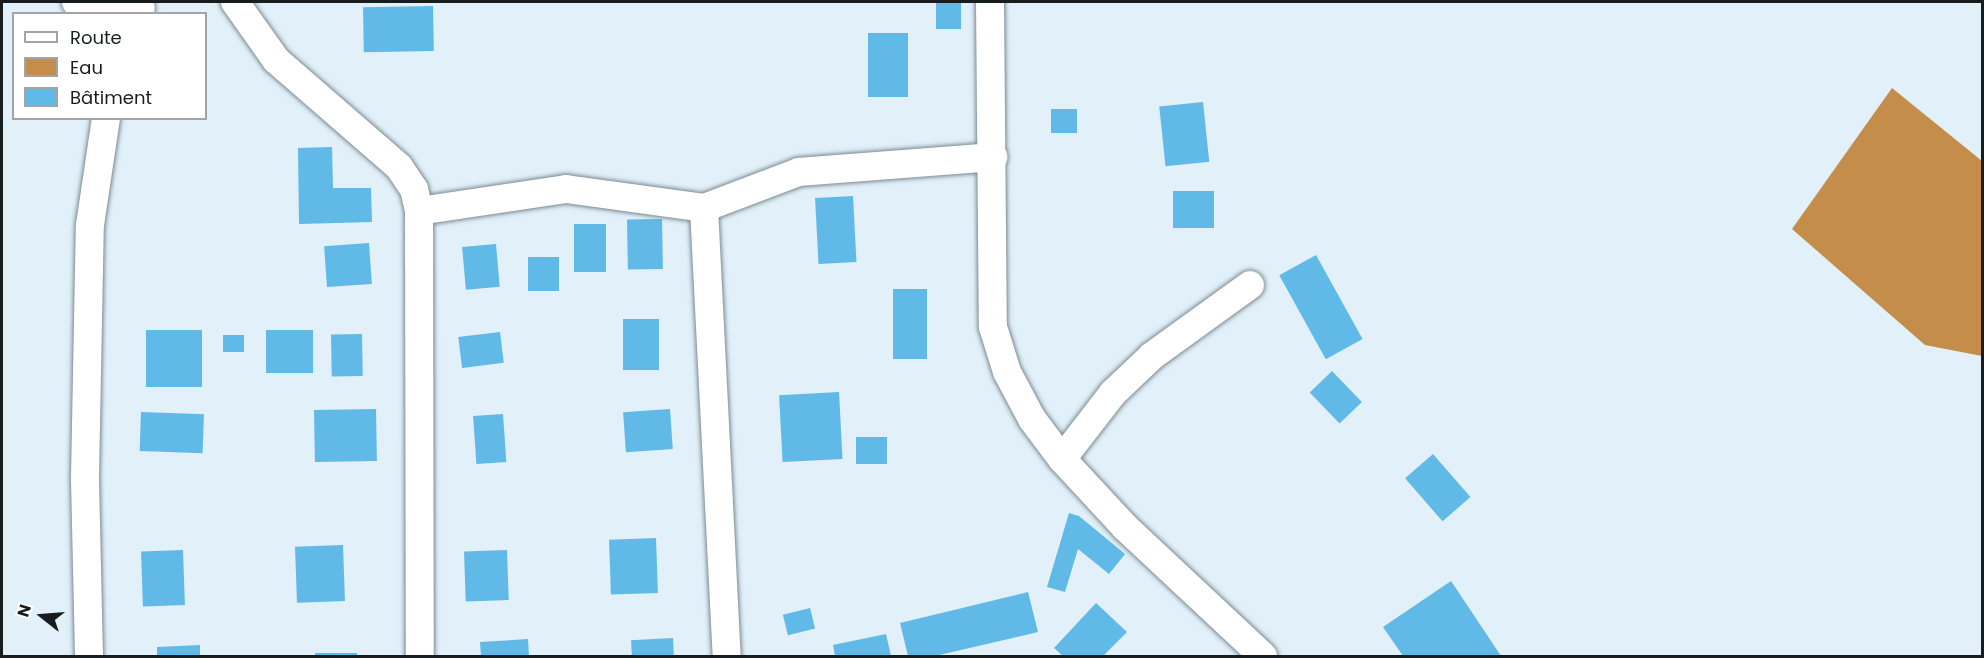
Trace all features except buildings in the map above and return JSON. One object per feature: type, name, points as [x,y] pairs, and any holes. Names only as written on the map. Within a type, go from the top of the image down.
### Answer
[{"type":"street","points":[[76,2],[141,8]]},
{"type":"street","points":[[235,2],[276,60],[399,167],[414,189],[419,211],[420,657]]},
{"type":"street","points":[[990,2],[993,327],[1007,372],[1032,419],[1062,459],[1125,527],[1263,657]]},
{"type":"street","points":[[89,657],[85,477],[90,225],[106,120]]},
{"type":"street","points":[[419,211],[566,189],[704,208],[799,172],[993,157]]},
{"type":"street","points":[[704,208],[727,657]]},
{"type":"street","points":[[1062,459],[1113,393],[1152,356],[1250,285]]},
{"type":"water","points":[[1892,88],[1982,161],[1982,356],[1925,345],[1792,229]]}]
